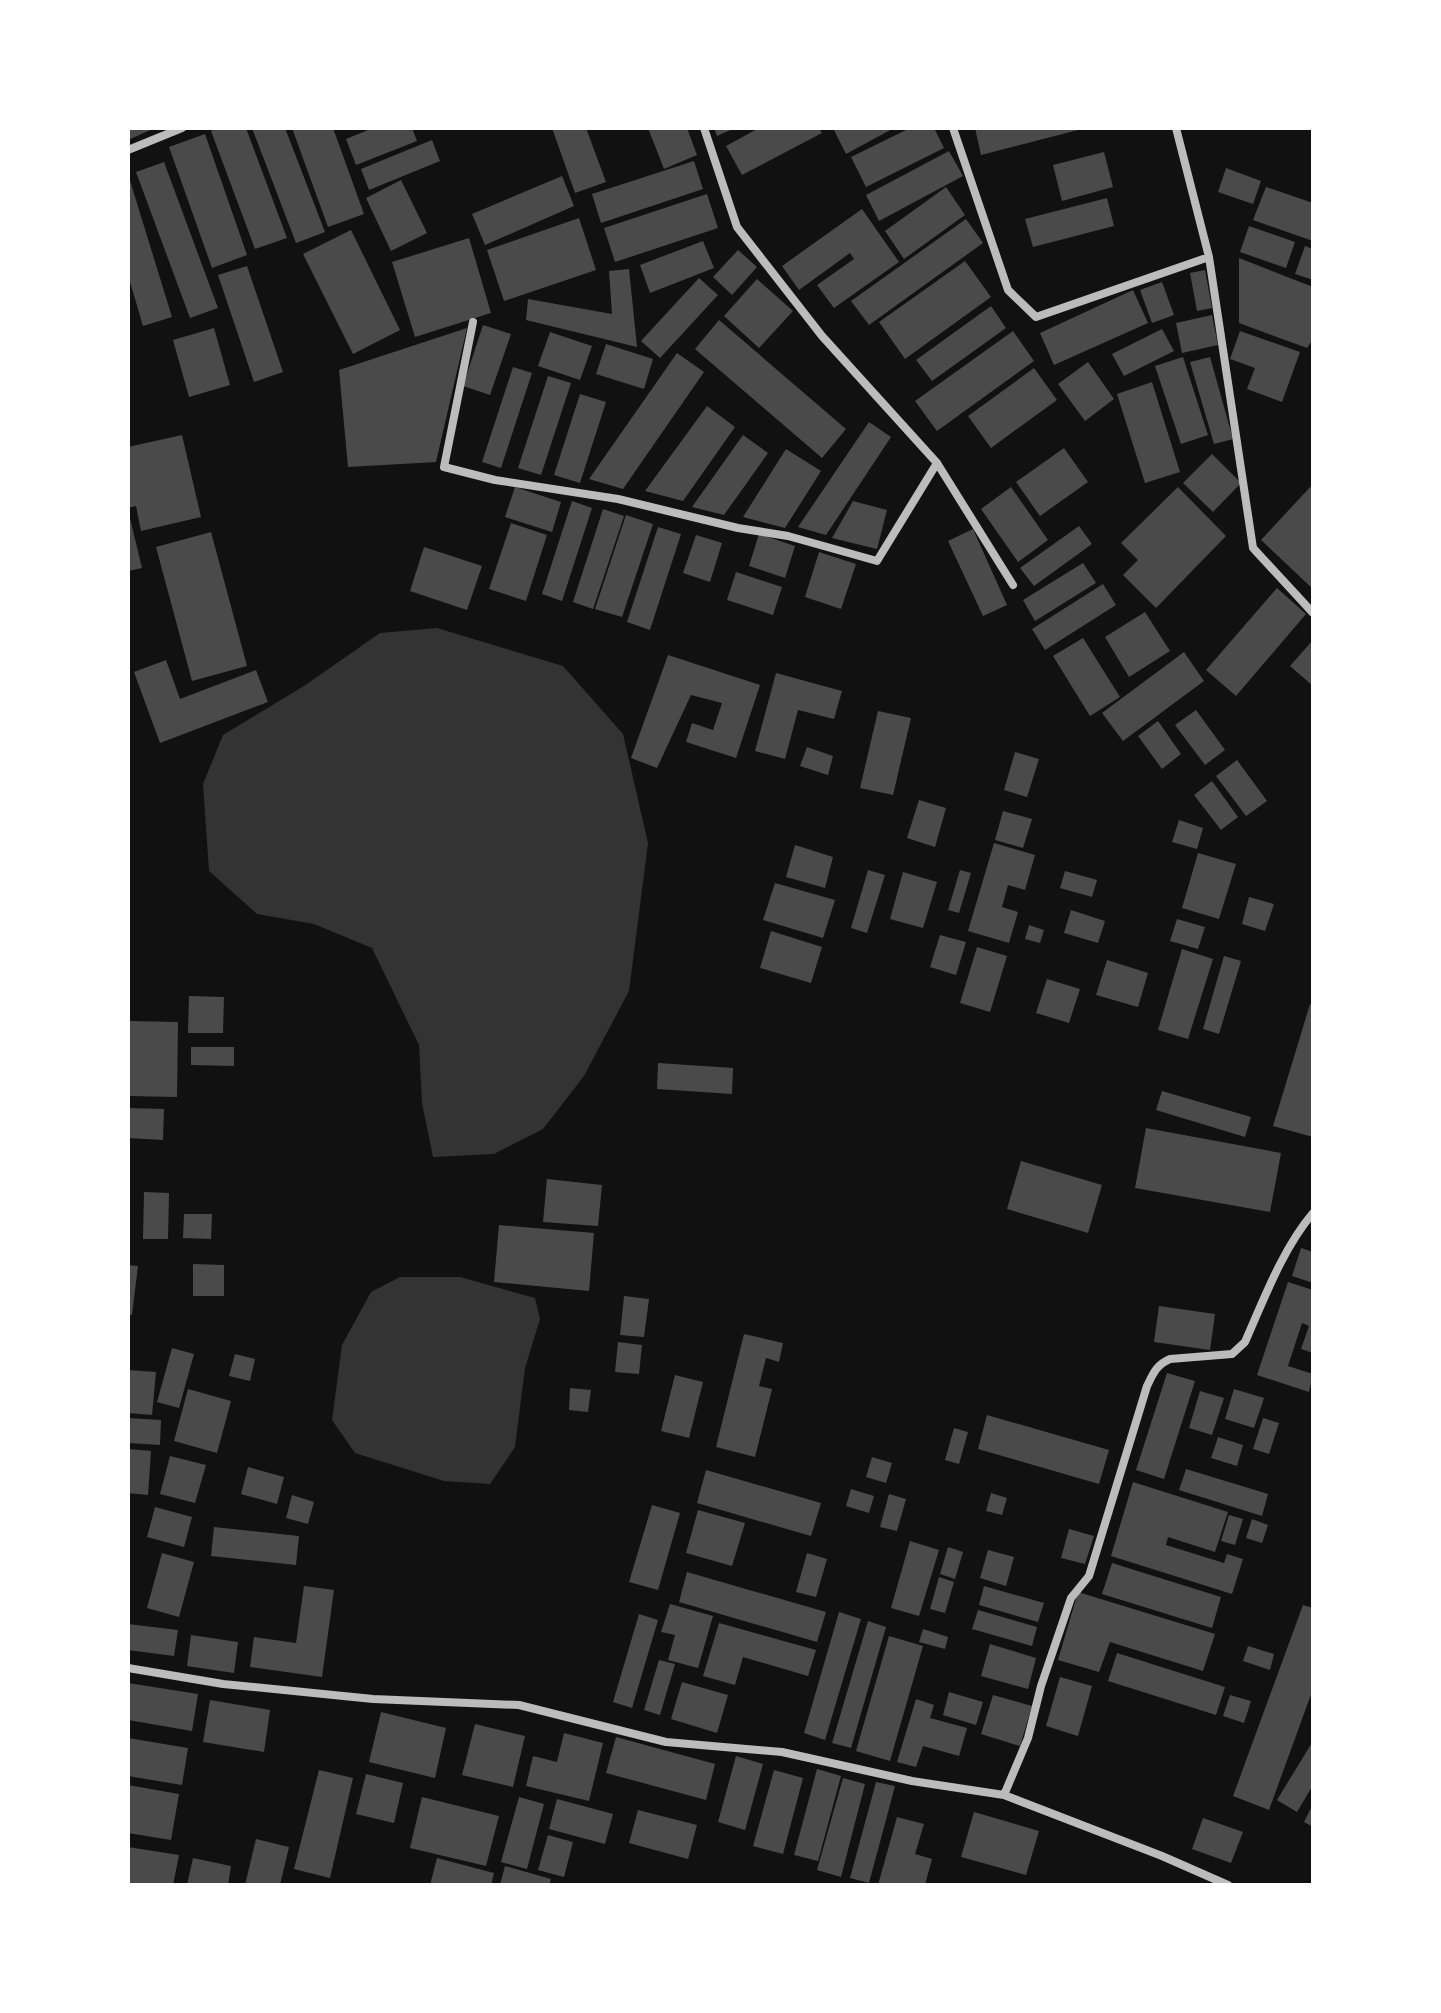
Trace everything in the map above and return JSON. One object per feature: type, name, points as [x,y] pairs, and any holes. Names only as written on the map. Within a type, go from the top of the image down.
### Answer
[{"type":"street","points":[[128,150],[182,128]]},
{"type":"street","points":[[704,128],[737,227],[822,336],[937,463],[1013,585]]},
{"type":"street","points":[[953,128],[1008,290],[1036,317],[1209,257]]},
{"type":"street","points":[[1176,128],[1209,257],[1253,548],[1313,613]]},
{"type":"street","points":[[473,322],[444,467],[495,480],[618,499],[738,528],[788,536],[877,561],[937,463]]},
{"type":"street","points":[[1004,1795],[1028,1738],[1041,1686],[1071,1598],[1089,1576],[1147,1386],[1156,1368],[1170,1359],[1232,1354],[1238,1350],[1245,1342],[1301,1226],[1313,1213]]},
{"type":"street","points":[[128,1668],[223,1684],[358,1698],[519,1705],[666,1742],[782,1752],[912,1781],[1004,1795],[1228,1885]]},
{"type":"shaded area","points":[[437,628],[563,666],[623,734],[648,843],[629,991],[584,1076],[543,1129],[494,1154],[433,1157],[422,1103],[419,1045],[372,948],[314,924],[257,914],[209,871],[203,784],[223,735],[304,686],[380,633]]},
{"type":"shaded area","points":[[400,1277],[460,1277],[535,1298],[540,1319],[525,1368],[515,1447],[490,1484],[444,1481],[355,1453],[332,1420],[342,1345],[371,1292]]},
{"type":"building","points":[[128,128],[155,128],[128,140]]},
{"type":"building","points":[[246,128],[287,238],[255,249],[211,131]]},
{"type":"building","points":[[252,128],[285,128],[325,232],[296,243]]},
{"type":"building","points":[[292,128],[333,128],[364,214],[328,227]]},
{"type":"building","points":[[373,128],[412,128],[417,141],[356,165],[346,139]]},
{"type":"building","points":[[552,128],[586,128],[606,182],[575,193]]},
{"type":"building","points":[[648,128],[687,128],[697,155],[664,169]]},
{"type":"building","points":[[714,128],[735,128],[717,136]]},
{"type":"building","points":[[759,128],[819,128],[822,133],[742,175],[726,146]]},
{"type":"building","points":[[833,128],[894,128],[846,154]]},
{"type":"building","points":[[910,128],[934,128],[944,148],[866,187],[851,157]]},
{"type":"building","points":[[975,128],[1082,128],[1082,129],[981,155]]},
{"type":"building","points":[[205,134],[247,255],[212,268],[169,147]]},
{"type":"building","points":[[432,140],[440,161],[369,190],[361,169]]},
{"type":"building","points":[[949,151],[963,176],[879,221],[866,195]]},
{"type":"building","points":[[1104,152],[1113,187],[1062,201],[1053,165]]},
{"type":"building","points":[[694,161],[703,189],[601,223],[592,194]]},
{"type":"building","points":[[164,162],[218,308],[190,318],[136,172]]},
{"type":"building","points":[[1226,168],[1261,181],[1253,204],[1218,192]]},
{"type":"building","points":[[128,174],[172,317],[143,326],[128,275]]},
{"type":"building","points":[[562,176],[574,206],[485,245],[472,214]]},
{"type":"building","points":[[401,180],[427,233],[391,251],[366,198]]},
{"type":"building","points":[[946,187],[965,215],[904,259],[885,231]]},
{"type":"building","points":[[1266,187],[1313,203],[1313,241],[1253,220]]},
{"type":"building","points":[[707,194],[718,228],[615,262],[604,228]]},
{"type":"building","points":[[1107,198],[1114,226],[1033,247],[1025,219]]},
{"type":"building","points":[[862,209],[899,262],[834,308],[817,285],[854,259],[850,253],[799,290],[782,266]]},
{"type":"building","points":[[579,218],[596,270],[504,301],[487,250]]},
{"type":"building","points":[[966,219],[983,243],[869,325],[851,301]]},
{"type":"building","points":[[1249,226],[1295,242],[1286,268],[1240,252]]},
{"type":"building","points":[[351,230],[400,330],[353,354],[303,254]]},
{"type":"building","points":[[469,238],[491,313],[415,337],[392,262]]},
{"type":"building","points":[[703,241],[714,268],[650,293],[640,265]]},
{"type":"building","points":[[1305,246],[1313,249],[1313,280],[1295,274]]},
{"type":"building","points":[[738,250],[757,267],[732,295],[713,277]]},
{"type":"building","points":[[1239,258],[1313,287],[1313,339],[1307,348],[1239,323]]},
{"type":"building","points":[[965,261],[991,297],[905,359],[879,322]]},
{"type":"building","points":[[247,266],[283,372],[254,382],[218,275]]},
{"type":"building","points":[[629,269],[637,347],[526,320],[528,299],[612,314],[609,271]]},
{"type":"building","points":[[1205,270],[1212,308],[1197,311],[1190,273]]},
{"type":"building","points":[[699,278],[718,295],[660,358],[641,341]]},
{"type":"building","points":[[757,279],[793,311],[759,348],[724,316]]},
{"type":"building","points":[[1162,282],[1174,315],[1152,323],[1140,290]]},
{"type":"building","points":[[1133,290],[1148,323],[1054,365],[1040,333]]},
{"type":"building","points":[[991,306],[1006,328],[932,381],[916,360]]},
{"type":"building","points":[[1212,315],[1218,345],[1182,353],[1176,323]]},
{"type":"building","points":[[719,320],[846,429],[822,458],[695,349]]},
{"type":"building","points":[[483,325],[511,334],[490,395],[463,386]]},
{"type":"building","points":[[214,328],[230,385],[189,397],[173,340]]},
{"type":"building","points":[[467,328],[436,462],[348,467],[339,370]]},
{"type":"building","points":[[1162,329],[1174,351],[1124,376],[1112,354]]},
{"type":"building","points":[[1013,331],[1034,361],[937,431],[915,401]]},
{"type":"building","points":[[1240,331],[1300,352],[1282,402],[1247,389],[1255,368],[1230,359]]},
{"type":"building","points":[[550,332],[592,346],[580,380],[538,366]]},
{"type":"building","points":[[606,344],[653,359],[644,389],[596,374]]},
{"type":"building","points":[[677,353],[704,372],[623,489],[589,479]]},
{"type":"building","points":[[1183,357],[1208,435],[1181,444],[1155,366]]},
{"type":"building","points":[[1210,357],[1233,439],[1214,444],[1190,362]]},
{"type":"building","points":[[1088,362],[1114,399],[1085,421],[1058,384]]},
{"type":"building","points":[[513,367],[532,373],[501,468],[482,462]]},
{"type":"building","points":[[1034,368],[1057,400],[991,448],[968,416]]},
{"type":"building","points":[[548,376],[571,383],[541,475],[518,468]]},
{"type":"building","points":[[1152,382],[1180,472],[1145,483],[1117,394]]},
{"type":"building","points":[[580,394],[606,402],[580,483],[554,475]]},
{"type":"building","points":[[707,406],[735,427],[683,501],[645,491]]},
{"type":"building","points":[[869,422],[891,437],[826,535],[798,527]]},
{"type":"building","points":[[182,435],[201,517],[141,531],[136,506],[128,508],[128,447]]},
{"type":"building","points":[[743,435],[768,453],[724,515],[692,507]]},
{"type":"building","points":[[1064,448],[1088,482],[1040,516],[1016,482]]},
{"type":"building","points":[[786,449],[821,471],[785,528],[743,517]]},
{"type":"building","points":[[1212,454],[1241,483],[1213,512],[1183,483]]},
{"type":"building","points":[[1313,484],[1313,589],[1261,540]]},
{"type":"building","points":[[515,487],[561,502],[552,532],[505,517]]},
{"type":"building","points":[[1011,487],[1048,540],[1018,562],[981,509]]},
{"type":"building","points":[[1178,487],[1226,536],[1156,608],[1123,575],[1138,560],[1121,543]]},
{"type":"building","points":[[572,501],[592,508],[562,601],[542,594]]},
{"type":"building","points":[[853,501],[887,510],[877,549],[832,538]]},
{"type":"building","points":[[603,509],[624,516],[593,609],[573,602]]},
{"type":"building","points":[[128,510],[142,568],[128,571]]},
{"type":"building","points":[[626,515],[653,524],[622,617],[595,609]]},
{"type":"building","points":[[511,523],[547,535],[526,601],[489,589]]},
{"type":"building","points":[[1079,526],[1092,544],[1034,586],[1020,568]]},
{"type":"building","points":[[658,527],[681,534],[650,630],[627,622]]},
{"type":"building","points":[[973,529],[1007,605],[983,616],[948,541]]},
{"type":"building","points":[[211,532],[247,666],[192,681],[156,547]]},
{"type":"building","points":[[759,534],[795,546],[785,578],[749,566]]},
{"type":"building","points":[[696,535],[722,543],[710,582],[683,573]]},
{"type":"building","points":[[424,547],[482,566],[467,610],[410,591]]},
{"type":"building","points":[[819,552],[856,564],[841,609],[805,597]]},
{"type":"building","points":[[1083,563],[1096,583],[1035,621],[1023,600]]},
{"type":"building","points":[[736,572],[782,587],[773,615],[727,600]]},
{"type":"building","points":[[1103,584],[1116,605],[1045,650],[1032,629]]},
{"type":"building","points":[[1277,588],[1306,614],[1236,696],[1206,670]]},
{"type":"building","points":[[1145,612],[1170,651],[1129,677],[1105,637]]},
{"type":"building","points":[[1083,638],[1120,697],[1090,716],[1053,656]]},
{"type":"building","points":[[1313,640],[1313,686],[1290,666]]},
{"type":"building","points":[[1184,652],[1204,681],[1123,741],[1102,713]]},
{"type":"building","points":[[668,655],[760,685],[736,758],[686,742],[692,723],[713,730],[722,703],[691,695],[657,768],[631,758]]},
{"type":"building","points":[[166,660],[180,699],[256,670],[268,702],[160,743],[134,672]]},
{"type":"building","points":[[776,673],[842,691],[834,719],[798,710],[785,759],[755,751]]},
{"type":"building","points":[[1196,710],[1225,750],[1205,765],[1175,725]]},
{"type":"building","points":[[878,711],[911,718],[893,795],[860,788]]},
{"type":"building","points":[[1158,721],[1181,754],[1162,769],[1138,736]]},
{"type":"building","points":[[807,747],[833,756],[828,775],[800,766]]},
{"type":"building","points":[[1015,752],[1039,759],[1027,797],[1004,790]]},
{"type":"building","points":[[1237,760],[1267,801],[1246,816],[1216,776]]},
{"type":"building","points":[[1212,781],[1238,817],[1221,830],[1194,795]]},
{"type":"building","points":[[919,800],[946,808],[935,847],[907,838]]},
{"type":"building","points":[[1003,811],[1032,819],[1023,848],[995,840]]},
{"type":"building","points":[[1179,820],[1203,828],[1197,849],[1172,842]]},
{"type":"building","points":[[994,843],[1035,855],[1025,890],[1008,885],[1002,907],[1018,912],[1009,943],[968,931]]},
{"type":"building","points":[[795,845],[833,857],[825,888],[786,877]]},
{"type":"building","points":[[1198,853],[1236,864],[1219,919],[1182,908]]},
{"type":"building","points":[[868,870],[885,875],[867,933],[851,928]]},
{"type":"building","points":[[960,870],[971,873],[959,913],[948,910]]},
{"type":"building","points":[[1065,871],[1097,880],[1092,897],[1060,888]]},
{"type":"building","points":[[903,872],[937,882],[923,928],[890,919]]},
{"type":"building","points":[[775,883],[835,900],[823,938],[763,920]]},
{"type":"building","points":[[1249,897],[1274,904],[1265,931],[1242,924]]},
{"type":"building","points":[[1071,910],[1105,921],[1098,943],[1064,933]]},
{"type":"building","points":[[1177,919],[1205,927],[1198,949],[1170,941]]},
{"type":"building","points":[[1029,925],[1044,930],[1040,943],[1025,939]]},
{"type":"building","points":[[771,931],[822,947],[811,983],[760,968]]},
{"type":"building","points":[[940,935],[966,942],[956,975],[930,967]]},
{"type":"building","points":[[977,947],[1007,956],[990,1012],[960,1003]]},
{"type":"building","points":[[1182,949],[1213,959],[1188,1039],[1158,1030]]},
{"type":"building","points":[[1224,956],[1241,961],[1219,1034],[1203,1029]]},
{"type":"building","points":[[1107,960],[1148,973],[1138,1007],[1096,995]]},
{"type":"building","points":[[1047,979],[1080,989],[1069,1023],[1036,1013]]},
{"type":"building","points":[[189,996],[224,997],[223,1033],[188,1033]]},
{"type":"building","points":[[1310,1004],[1313,1005],[1313,1137],[1273,1126]]},
{"type":"building","points":[[128,1021],[178,1022],[177,1097],[128,1096]]},
{"type":"building","points":[[191,1047],[234,1047],[234,1066],[191,1065]]},
{"type":"building","points":[[658,1063],[733,1068],[732,1094],[657,1089]]},
{"type":"building","points":[[1162,1091],[1251,1117],[1245,1137],[1156,1110]]},
{"type":"building","points":[[128,1108],[164,1109],[163,1140],[128,1138]]},
{"type":"building","points":[[1146,1128],[1281,1153],[1270,1212],[1135,1188]]},
{"type":"building","points":[[1021,1161],[1102,1185],[1088,1233],[1007,1209]]},
{"type":"building","points":[[547,1179],[602,1185],[598,1226],[543,1222]]},
{"type":"building","points":[[144,1192],[169,1193],[168,1239],[143,1239]]},
{"type":"building","points":[[184,1214],[212,1214],[211,1239],[183,1238]]},
{"type":"building","points":[[499,1225],[594,1233],[589,1291],[494,1282]]},
{"type":"building","points":[[1301,1248],[1313,1252],[1313,1283],[1292,1276]]},
{"type":"building","points":[[193,1264],[224,1265],[224,1296],[193,1296]]},
{"type":"building","points":[[128,1265],[138,1266],[132,1315],[128,1315]]},
{"type":"building","points":[[1288,1282],[1313,1290],[1313,1353],[1301,1349],[1309,1326],[1302,1323],[1288,1366],[1313,1374],[1309,1392],[1257,1375]]},
{"type":"building","points":[[624,1296],[649,1299],[644,1337],[620,1335]]},
{"type":"building","points":[[1159,1306],[1215,1314],[1210,1350],[1154,1342]]},
{"type":"building","points":[[744,1334],[783,1343],[779,1362],[766,1358],[759,1386],[772,1389],[755,1457],[716,1447]]},
{"type":"building","points":[[618,1342],[642,1345],[639,1374],[615,1372]]},
{"type":"building","points":[[172,1348],[194,1354],[179,1408],[157,1402]]},
{"type":"building","points":[[235,1354],[255,1359],[250,1381],[229,1376]]},
{"type":"building","points":[[128,1370],[156,1372],[152,1415],[128,1413]]},
{"type":"building","points":[[1167,1373],[1195,1381],[1164,1479],[1136,1470]]},
{"type":"building","points":[[675,1375],[703,1382],[689,1438],[661,1431]]},
{"type":"building","points":[[570,1388],[591,1390],[588,1412],[569,1410]]},
{"type":"building","points":[[188,1389],[231,1401],[217,1453],[174,1441]]},
{"type":"building","points":[[1234,1389],[1264,1398],[1254,1428],[1225,1419]]},
{"type":"building","points":[[1200,1391],[1224,1398],[1212,1435],[1189,1428]]},
{"type":"building","points":[[987,1415],[1109,1450],[1099,1484],[978,1449]]},
{"type":"building","points":[[128,1418],[161,1420],[160,1445],[128,1443]]},
{"type":"building","points":[[1263,1418],[1279,1423],[1269,1454],[1253,1449]]},
{"type":"building","points":[[954,1428],[968,1432],[959,1464],[945,1460]]},
{"type":"building","points":[[1218,1437],[1243,1445],[1237,1466],[1211,1458]]},
{"type":"building","points":[[128,1449],[151,1451],[148,1495],[128,1493]]},
{"type":"building","points":[[170,1456],[206,1465],[195,1503],[160,1494]]},
{"type":"building","points":[[872,1457],[892,1463],[886,1483],[866,1477]]},
{"type":"building","points":[[248,1467],[284,1477],[277,1504],[241,1494]]},
{"type":"building","points":[[1186,1469],[1268,1494],[1262,1516],[1179,1490]]},
{"type":"building","points":[[706,1470],[821,1503],[811,1536],[697,1503]]},
{"type":"building","points":[[1133,1482],[1228,1512],[1215,1552],[1168,1537],[1166,1545],[1224,1563],[1227,1554],[1243,1559],[1232,1594],[1111,1556]]},
{"type":"building","points":[[851,1489],[874,1496],[869,1513],[846,1506]]},
{"type":"building","points":[[991,1493],[1007,1498],[1002,1515],[986,1511]]},
{"type":"building","points":[[889,1494],[906,1499],[897,1531],[880,1527]]},
{"type":"building","points":[[292,1495],[314,1502],[308,1524],[286,1518]]},
{"type":"building","points":[[652,1505],[680,1513],[658,1590],[629,1582]]},
{"type":"building","points":[[155,1507],[192,1517],[184,1547],[147,1537]]},
{"type":"building","points":[[698,1510],[745,1523],[732,1566],[686,1553]]},
{"type":"building","points":[[1229,1515],[1243,1519],[1235,1545],[1221,1541]]},
{"type":"building","points":[[1252,1519],[1268,1525],[1262,1543],[1246,1538]]},
{"type":"building","points":[[214,1527],[299,1536],[296,1565],[211,1556]]},
{"type":"building","points":[[1069,1529],[1094,1536],[1085,1564],[1061,1558]]},
{"type":"building","points":[[910,1541],[939,1550],[919,1616],[891,1608]]},
{"type":"building","points":[[948,1547],[963,1552],[955,1579],[940,1574]]},
{"type":"building","points":[[988,1550],[1014,1557],[1006,1586],[980,1578]]},
{"type":"building","points":[[162,1553],[194,1562],[179,1617],[147,1608]]},
{"type":"building","points":[[807,1553],[827,1559],[816,1597],[796,1592]]},
{"type":"building","points":[[1112,1563],[1221,1597],[1212,1628],[1102,1594]]},
{"type":"building","points":[[687,1572],[826,1612],[817,1642],[679,1602]]},
{"type":"building","points":[[939,1577],[954,1582],[945,1613],[930,1609]]},
{"type":"building","points":[[304,1586],[334,1590],[322,1677],[250,1667],[254,1637],[296,1643]]},
{"type":"building","points":[[984,1586],[1044,1603],[1038,1622],[979,1605]]},
{"type":"building","points":[[1078,1592],[1215,1634],[1203,1671],[1110,1642],[1099,1672],[1058,1660]]},
{"type":"building","points":[[670,1604],[713,1616],[698,1668],[668,1660],[675,1635],[661,1632]]},
{"type":"building","points":[[1303,1605],[1313,1608],[1313,1689],[1269,1810],[1233,1796]]},
{"type":"building","points":[[978,1610],[1037,1627],[1032,1646],[972,1629]]},
{"type":"building","points":[[839,1612],[861,1619],[825,1740],[804,1733]]},
{"type":"building","points":[[639,1614],[658,1620],[632,1708],[613,1702]]},
{"type":"building","points":[[868,1621],[886,1627],[851,1748],[832,1743]]},
{"type":"building","points":[[719,1623],[816,1650],[808,1676],[743,1657],[735,1685],[703,1676]]},
{"type":"building","points":[[128,1624],[178,1630],[174,1656],[128,1650]]},
{"type":"building","points":[[923,1629],[948,1637],[945,1649],[919,1642]]},
{"type":"building","points":[[191,1635],[238,1642],[234,1673],[187,1666]]},
{"type":"building","points":[[889,1636],[923,1646],[890,1761],[856,1751]]},
{"type":"building","points":[[990,1644],[1036,1658],[1028,1689],[981,1676]]},
{"type":"building","points":[[1248,1646],[1274,1654],[1270,1670],[1243,1661]]},
{"type":"building","points":[[1117,1653],[1225,1687],[1216,1715],[1108,1681]]},
{"type":"building","points":[[659,1660],[675,1664],[660,1715],[644,1710]]},
{"type":"building","points":[[1060,1677],[1092,1686],[1078,1736],[1046,1726]]},
{"type":"building","points":[[682,1682],[728,1695],[717,1733],[671,1719]]},
{"type":"building","points":[[128,1683],[198,1694],[192,1731],[128,1720]]},
{"type":"building","points":[[949,1692],[983,1702],[976,1725],[943,1715]]},
{"type":"building","points":[[993,1695],[1032,1706],[1020,1746],[981,1734]]},
{"type":"building","points":[[1230,1695],[1251,1701],[1244,1723],[1223,1716]]},
{"type":"building","points":[[916,1699],[934,1705],[930,1718],[967,1728],[959,1756],[923,1746],[916,1767],[897,1762]]},
{"type":"building","points":[[210,1700],[270,1710],[264,1752],[203,1742]]},
{"type":"building","points":[[381,1712],[446,1728],[435,1778],[369,1762]]},
{"type":"building","points":[[475,1724],[525,1736],[513,1787],[462,1775]]},
{"type":"building","points":[[564,1733],[603,1743],[589,1801],[526,1786],[533,1756],[557,1762]]},
{"type":"building","points":[[616,1737],[715,1764],[706,1800],[606,1773]]},
{"type":"building","points":[[128,1738],[188,1748],[182,1785],[128,1776]]},
{"type":"building","points":[[1313,1741],[1313,1785],[1297,1812],[1277,1800]]},
{"type":"building","points":[[736,1756],[763,1764],[745,1830],[718,1822]]},
{"type":"building","points":[[817,1769],[841,1776],[818,1861],[794,1855]]},
{"type":"building","points":[[319,1770],[353,1778],[330,1878],[294,1869]]},
{"type":"building","points":[[774,1770],[803,1778],[783,1854],[753,1846]]},
{"type":"building","points":[[366,1774],[403,1783],[394,1823],[356,1814]]},
{"type":"building","points":[[843,1778],[865,1784],[841,1877],[817,1870]]},
{"type":"building","points":[[876,1782],[895,1786],[869,1883],[850,1878]]},
{"type":"building","points":[[128,1785],[179,1794],[171,1840],[128,1833]]},
{"type":"building","points":[[422,1797],[499,1816],[486,1866],[410,1848]]},
{"type":"building","points":[[519,1797],[544,1804],[527,1869],[501,1862]]},
{"type":"building","points":[[557,1799],[613,1814],[605,1844],[549,1829]]},
{"type":"building","points":[[1313,1804],[1313,1827],[1304,1822]]},
{"type":"building","points":[[638,1810],[697,1825],[688,1859],[629,1843]]},
{"type":"building","points":[[974,1812],[1039,1831],[1026,1875],[961,1857]]},
{"type":"building","points":[[897,1817],[924,1824],[915,1854],[932,1859],[925,1885],[878,1885]]},
{"type":"building","points":[[1203,1818],[1243,1832],[1231,1863],[1192,1849]]},
{"type":"building","points":[[548,1835],[573,1842],[564,1877],[538,1870]]},
{"type":"building","points":[[256,1839],[289,1847],[280,1885],[245,1885]]},
{"type":"building","points":[[128,1847],[179,1855],[173,1885],[128,1885]]},
{"type":"building","points":[[193,1858],[231,1866],[228,1885],[187,1885]]},
{"type":"building","points":[[437,1858],[494,1873],[491,1885],[430,1885]]},
{"type":"building","points":[[505,1866],[551,1879],[549,1885],[500,1885]]}]
